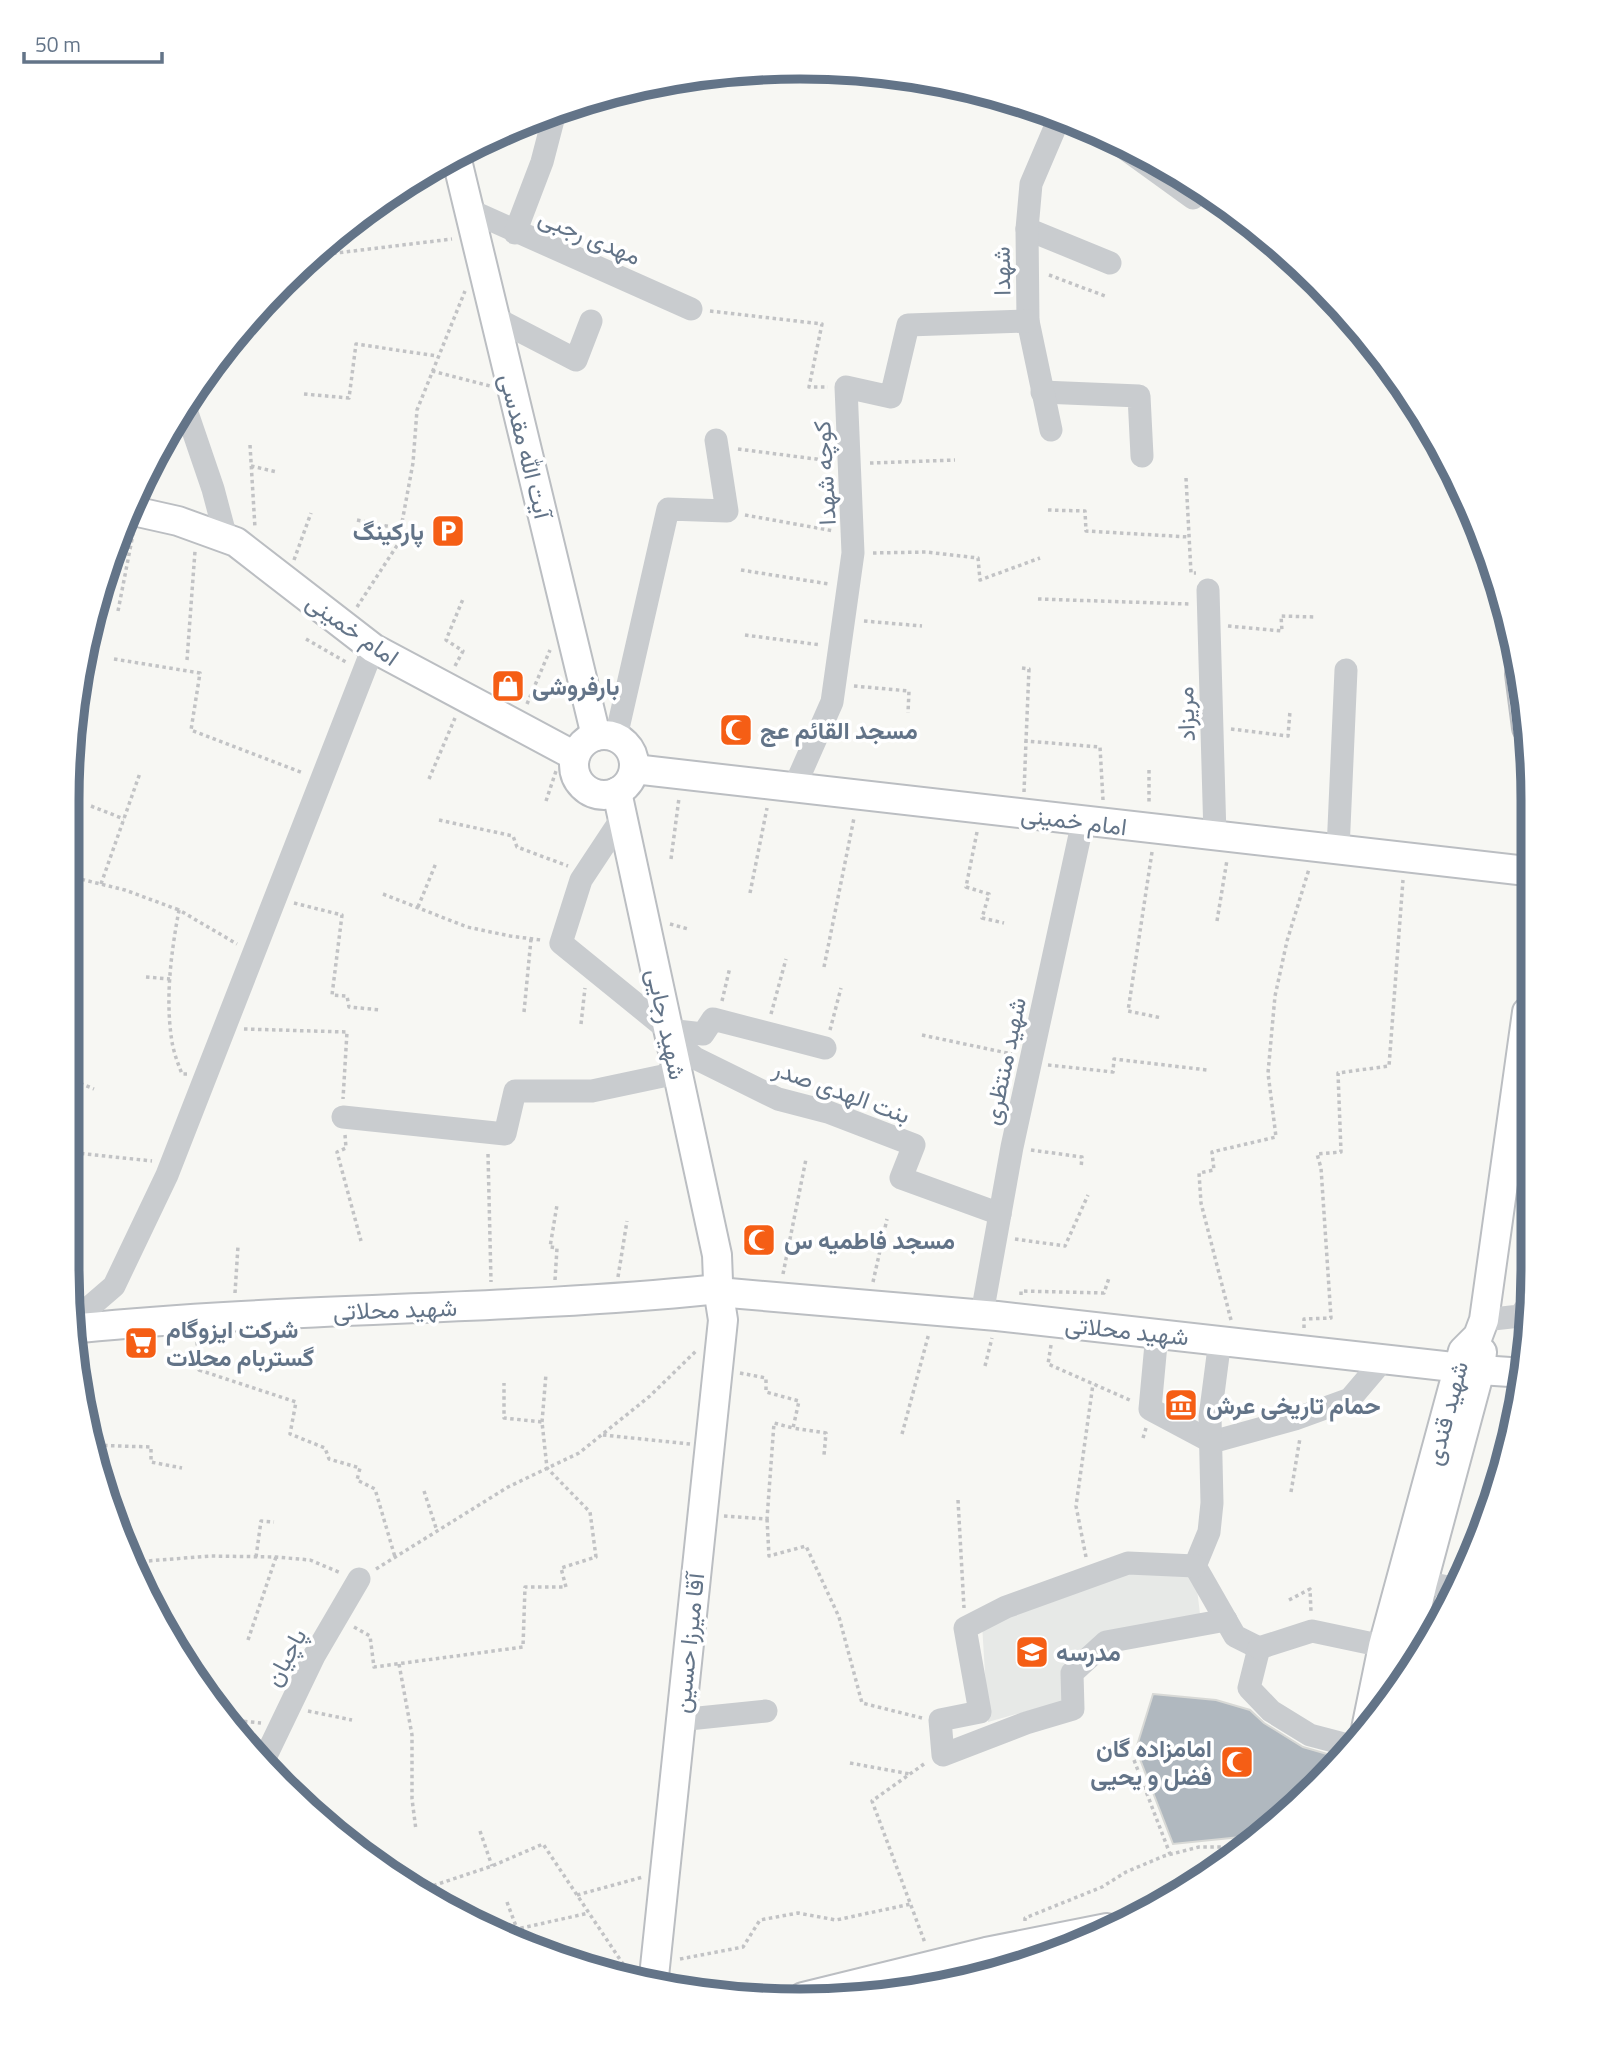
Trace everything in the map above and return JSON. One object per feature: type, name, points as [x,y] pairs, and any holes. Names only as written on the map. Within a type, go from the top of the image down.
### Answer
[{"type":"main road","name":"آیت الله مقدسی","points":[[458,165],[566,614],[606,736]]},
{"type":"main road","name":"امام خمینی","points":[[139,512],[198,528],[236,542],[345,626],[368,660],[454,692],[569,753]]},
{"type":"main road","points":[[606,736],[630,750],[634,759],[634,769],[620,805],[588,791],[576,776],[569,753],[587,740],[606,736]]},
{"type":"main road","name":"امام خمینی","points":[[634,769],[1521,871]]},
{"type":"main road","name":"شهید رجایی","points":[[620,805],[719,1284]]},
{"type":"main road","points":[[1481,1328],[1521,1053]]},
{"type":"main road","name":"شهید محلاتی","points":[[81,1323],[614,1300],[719,1284],[779,1297],[999,1316],[1513,1372]]},
{"type":"main road","name":"آقا میرزا حسین","points":[[648,1973],[664,1871],[723,1320],[719,1284]]},
{"type":"main road","name":"شهید قندی","points":[[1404,1663],[1469,1369],[1463,1351],[1481,1328]]},
{"type":"main road","name":"شهید قندی","points":[[1370,1709],[1383,1646],[1469,1369]]},
{"type":"main road","points":[[839,1988],[1072,1935]]},
{"type":"street","points":[[515,233],[542,162],[552,123]]},
{"type":"street","name":"شهدا","points":[[1051,430],[1028,321],[1027,229],[1031,184],[1056,126]]},
{"type":"street","points":[[1162,176],[1193,198]]},
{"type":"street","name":"مهدی رجبی","points":[[472,224],[515,233],[691,309]]},
{"type":"street","points":[[1027,229],[1110,263]]},
{"type":"street","points":[[495,318],[576,360],[591,321]]},
{"type":"street","name":"کوچه شهدا","points":[[783,786],[832,702],[835,685],[853,544],[846,387],[891,397],[908,325],[1028,321]]},
{"type":"street","points":[[1042,392],[1139,396],[1142,456]]},
{"type":"street","points":[[189,417],[213,489],[226,538]]},
{"type":"street","points":[[606,736],[645,615],[668,509],[727,511],[716,443]]},
{"type":"street","name":"مریزاد","points":[[1208,606],[1212,727],[1223,837]]},
{"type":"street","points":[[80,1320],[114,1286],[172,1163],[368,660]]},
{"type":"street","points":[[1327,849],[1346,670]]},
{"type":"street","points":[[620,805],[581,880],[561,943],[669,1033],[703,1034],[713,1019],[825,1048]]},
{"type":"street","name":"شهید منتظری","points":[[999,1316],[998,1225],[1012,1147],[1031,1061],[1094,822]]},
{"type":"street","name":"بنت الهدی صدر","points":[[669,1033],[695,1058],[778,1099],[828,1112],[914,1145],[901,1178],[998,1225]]},
{"type":"street","points":[[342,1116],[505,1134],[515,1091],[592,1091],[677,1073]]},
{"type":"street","points":[[1481,1328],[1520,1316]]},
{"type":"street","points":[[1157,1333],[1150,1409],[1212,1442],[1350,1399],[1384,1359]]},
{"type":"street","points":[[1195,1566],[1209,1532],[1212,1503],[1210,1417],[1229,1341]]},
{"type":"street","points":[[1195,1566],[1128,1563],[1006,1607],[965,1628],[980,1712],[940,1720],[943,1755],[1026,1723],[1073,1709],[1072,1673],[1106,1642],[1226,1620]]},
{"type":"street","points":[[1195,1566],[1236,1636],[1259,1648],[1312,1631],[1383,1646]]},
{"type":"street","name":"پاچیان","points":[[266,1753],[314,1656],[359,1579]]},
{"type":"street","points":[[1423,1582],[1447,1587]]},
{"type":"street","points":[[1259,1648],[1249,1688],[1271,1711],[1310,1735],[1342,1743]]},
{"type":"street","points":[[680,1720],[766,1712]]},
{"type":"path","points":[[331,252],[472,224]]},
{"type":"path","points":[[345,626],[398,544],[413,463],[417,410],[463,293],[482,266]]},
{"type":"path","points":[[1027,267],[1105,296]]},
{"type":"path","points":[[691,309],[822,324],[809,387],[846,387]]},
{"type":"path","points":[[304,394],[349,398],[356,344],[437,356]]},
{"type":"path","points":[[432,371],[512,392]]},
{"type":"path","points":[[716,443],[849,464],[955,460]]},
{"type":"path","points":[[250,444],[257,558]]},
{"type":"path","points":[[251,466],[277,472]]},
{"type":"path","points":[[1186,478],[1191,573],[1208,573],[1208,606]]},
{"type":"path","points":[[1048,510],[1085,511],[1086,531],[1189,537]]},
{"type":"path","points":[[727,511],[853,544],[978,558],[981,580],[1040,558]]},
{"type":"path","points":[[287,582],[311,513]]},
{"type":"path","points":[[357,520],[401,529]]},
{"type":"path","points":[[187,660],[192,570],[198,528]]},
{"type":"path","points":[[118,611],[130,533]]},
{"type":"path","points":[[741,570],[849,586]]},
{"type":"path","points":[[429,779],[463,651],[446,640],[463,599]]},
{"type":"path","points":[[1038,600],[1208,606],[1282,631],[1281,616],[1314,617]]},
{"type":"path","points":[[517,725],[566,614]]},
{"type":"path","points":[[844,620],[922,626]]},
{"type":"path","points":[[745,635],[840,648]]},
{"type":"path","points":[[306,639],[368,660]]},
{"type":"path","points":[[114,659],[200,673],[191,730],[321,779]]},
{"type":"path","points":[[1021,668],[1028,669],[1023,814]]},
{"type":"path","points":[[835,685],[909,691],[908,713]]},
{"type":"path","points":[[1212,727],[1287,736],[1290,711]]},
{"type":"path","points":[[1026,741],[1100,747],[1094,822]]},
{"type":"path","points":[[546,802],[569,753]]},
{"type":"path","points":[[1149,770],[1153,829],[1128,1011],[1162,1018]]},
{"type":"path","points":[[100,884],[140,773]]},
{"type":"path","points":[[671,859],[682,775]]},
{"type":"path","points":[[750,893],[783,786]]},
{"type":"path","points":[[824,968],[858,795]]},
{"type":"path","points":[[91,806],[124,819]]},
{"type":"path","points":[[982,809],[965,887],[989,894],[982,918],[1004,923]]},
{"type":"path","points":[[439,820],[513,835],[517,847],[586,873]]},
{"type":"path","points":[[1217,921],[1223,837]]},
{"type":"path","points":[[1229,1341],[1201,1203],[1199,1173],[1214,1170],[1212,1152],[1276,1137],[1268,1073],[1275,996],[1287,940],[1327,849]]},
{"type":"path","points":[[1304,1350],[1304,1319],[1331,1318],[1321,1168],[1317,1154],[1341,1152],[1338,1073],[1390,1066],[1405,858]]},
{"type":"path","points":[[418,907],[436,863]]},
{"type":"path","points":[[79,879],[125,890],[179,910],[254,951]]},
{"type":"path","points":[[383,894],[467,926],[561,943]]},
{"type":"path","points":[[275,898],[342,915],[332,995],[347,996],[349,1007],[381,1010]]},
{"type":"path","points":[[179,910],[170,979],[172,1043],[182,1074],[206,1075]]},
{"type":"path","points":[[524,1012],[531,939]]},
{"type":"path","points":[[766,1033],[786,959]]},
{"type":"path","points":[[581,1024],[588,965]]},
{"type":"path","points":[[717,1020],[730,967]]},
{"type":"path","points":[[146,977],[170,979]]},
{"type":"path","points":[[825,1048],[841,988]]},
{"type":"path","points":[[224,1028],[347,1032],[342,1116],[346,1148],[337,1152],[361,1241]]},
{"type":"path","points":[[922,1035],[1031,1061],[1113,1072],[1114,1059],[1207,1070]]},
{"type":"path","points":[[79,1083],[94,1089]]},
{"type":"path","points":[[1012,1147],[1082,1157],[1081,1168]]},
{"type":"path","points":[[79,1153],[172,1163]]},
{"type":"path","points":[[488,1154],[491,1305]]},
{"type":"path","points":[[779,1297],[806,1159]]},
{"type":"path","points":[[998,1225],[1065,1245],[1088,1195]]},
{"type":"path","points":[[552,1303],[557,1248],[550,1247],[557,1205]]},
{"type":"path","points":[[867,1304],[887,1219]]},
{"type":"path","points":[[614,1300],[626,1221]]},
{"type":"path","points":[[234,1316],[238,1246]]},
{"type":"path","points":[[985,1366],[999,1316],[1021,1291],[1104,1293],[1109,1278]]},
{"type":"path","points":[[902,1434],[935,1310]]},
{"type":"path","points":[[195,1318],[200,1370],[296,1402],[290,1434],[325,1448],[330,1459],[360,1468],[357,1480],[375,1489],[395,1557]]},
{"type":"path","points":[[1054,1322],[1048,1364],[1150,1409]]},
{"type":"path","points":[[142,1561],[210,1556],[276,1557],[310,1560],[359,1579],[508,1487],[579,1453],[650,1396],[703,1344]]},
{"type":"path","points":[[717,1370],[766,1378],[766,1392],[799,1401],[793,1428]]},
{"type":"path","points":[[338,1616],[370,1636],[374,1667],[523,1647],[525,1587],[566,1587],[561,1568],[596,1557],[590,1512],[547,1468],[542,1422],[546,1374]]},
{"type":"path","points":[[504,1383],[504,1418],[542,1422]]},
{"type":"path","points":[[1090,1576],[1076,1506],[1093,1384]]},
{"type":"path","points":[[1290,1492],[1304,1415]]},
{"type":"path","points":[[824,1455],[826,1433],[774,1423],[767,1518],[769,1556],[806,1546],[839,1617],[862,1703],[940,1720]]},
{"type":"path","points":[[603,1435],[709,1446]]},
{"type":"path","points":[[101,1445],[151,1447],[151,1462],[182,1468]]},
{"type":"path","points":[[424,1491],[437,1531]]},
{"type":"path","points":[[958,1500],[965,1628]]},
{"type":"path","points":[[701,1515],[767,1518]]},
{"type":"path","points":[[256,1557],[261,1521],[274,1522]]},
{"type":"path","points":[[248,1640],[276,1557]]},
{"type":"path","points":[[1289,1600],[1310,1589],[1312,1631]]},
{"type":"path","points":[[399,1664],[412,1735],[412,1799],[416,1830]]},
{"type":"path","points":[[238,1719],[285,1716],[352,1720]]},
{"type":"path","points":[[934,1965],[872,1801],[943,1750]]},
{"type":"path","points":[[1134,1760],[1170,1854]]},
{"type":"path","points":[[850,1763],[909,1774]]},
{"type":"path","points":[[480,1831],[492,1866]]},
{"type":"path","points":[[429,1887],[492,1866],[543,1844],[589,1913],[642,1971]]},
{"type":"path","points":[[1025,1918],[1102,1887],[1126,1872],[1170,1854],[1199,1847],[1230,1847]]},
{"type":"path","points":[[577,1895],[664,1871]]},
{"type":"path","points":[[507,1902],[517,1929],[589,1913]]},
{"type":"path","points":[[656,1974],[743,1947],[761,1920],[797,1913],[836,1920],[911,1904]]},
{"type":"shaded area","name":"مدرسه","points":[[1183,1569],[1196,1581],[1200,1614],[1099,1634],[1061,1669],[1063,1701],[988,1722],[982,1624],[1127,1571]]},
{"type":"building","name":"امامزاده گان فضل و یحیی","points":[[1153,1694],[1216,1700],[1250,1710],[1264,1723],[1303,1747],[1331,1755],[1276,1810],[1243,1837],[1173,1844],[1136,1749]]},
{"type":"place","name":"پارکینگ","points":[[448,531]]},
{"type":"place","name":"بارفروشی","points":[[508,686]]},
{"type":"place","name":"مسجد القائم عج","points":[[736,730]]},
{"type":"place","name":"مسجد فاطمیه س","points":[[759,1240]]},
{"type":"place","name":"شرکت ایزوگام گستربام محلات","points":[[141,1343]]},
{"type":"place","name":"حمام تاریخی عرش","points":[[1181,1405]]},
{"type":"place","name":"مدرسه","points":[[1032,1652]]},
{"type":"place","name":"امامزاده گان فضل و یحیی","points":[[1237,1762]]}]
